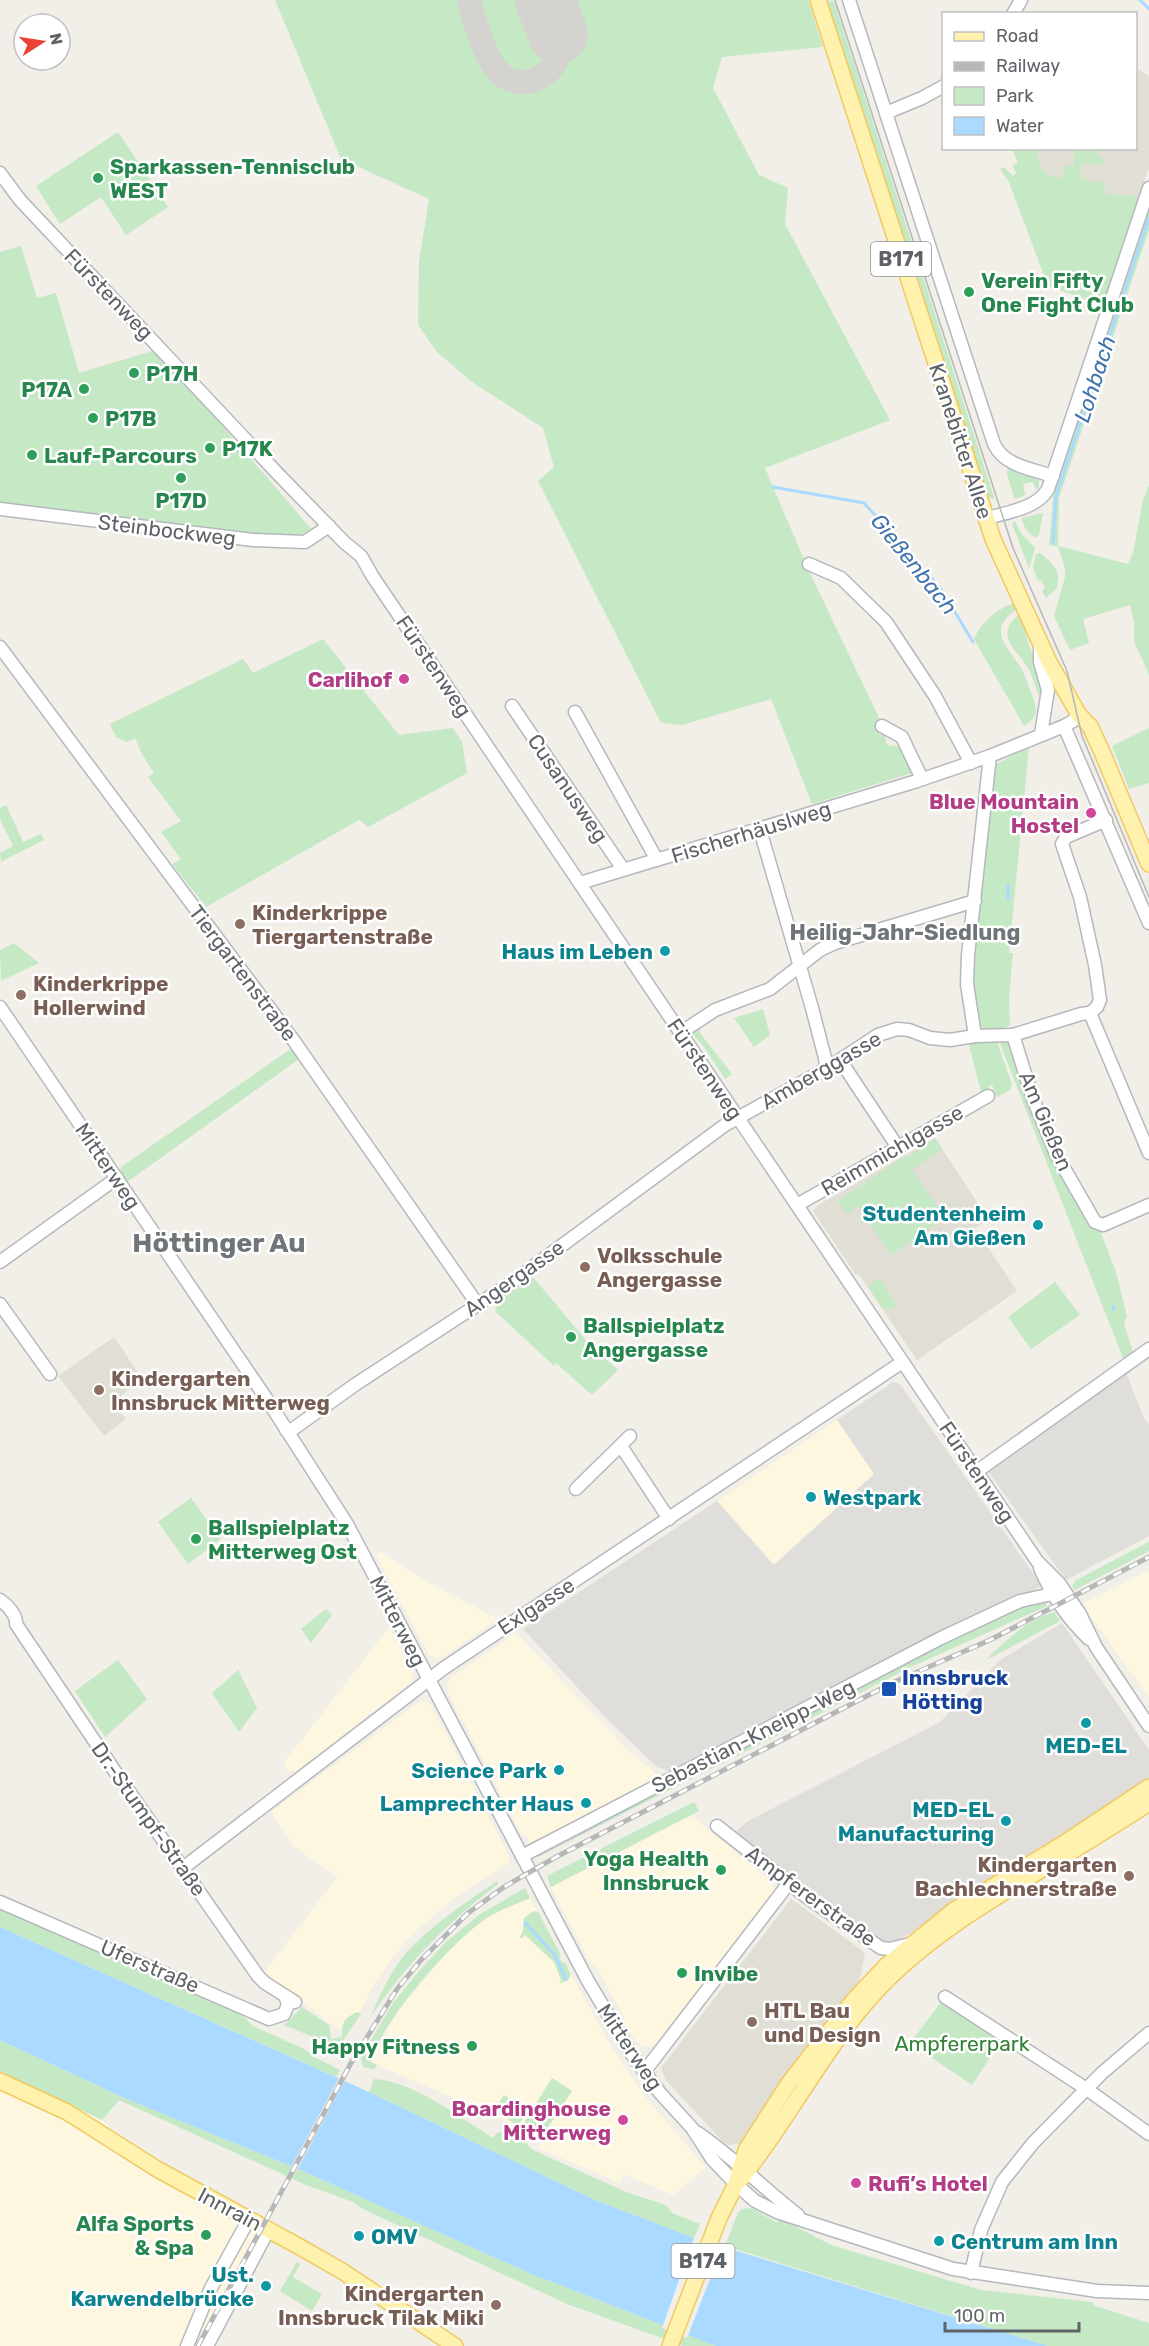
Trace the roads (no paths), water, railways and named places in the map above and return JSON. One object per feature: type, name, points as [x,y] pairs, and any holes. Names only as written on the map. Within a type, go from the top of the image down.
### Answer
[{"type":"main road","name":"Kranebitter Allee","points":[[818,0],[986,519],[1040,645],[1079,715],[1090,726],[1146,849],[1149,864]]},
{"type":"main road","name":"B174","points":[[741,2175],[749,2144],[789,2083],[870,1981],[911,1944],[953,1911],[1063,1844],[1149,1787]]},
{"type":"main road","name":"B174","points":[[670,2346],[719,2218],[741,2175],[826,2053],[861,2008],[896,1971],[951,1927],[1149,1803]]},
{"type":"main road","name":"Innrain","points":[[0,2081],[67,2112],[157,2169],[342,2271],[455,2346]]},
{"type":"street","name":"Kranebitter Allee","points":[[849,0],[996,449],[1002,457],[1012,463],[1053,476]]},
{"type":"street","points":[[886,113],[942,87]]},
{"type":"street","name":"Fürstenweg","points":[[0,173],[20,200],[345,543],[356,560],[373,577],[1037,1562],[1052,1594],[1069,1619],[1096,1647]]},
{"type":"street","points":[[986,519],[1038,501],[1046,492],[1149,188]]},
{"type":"street","name":"Steinbockweg","points":[[0,509],[290,543],[309,541],[329,526]]},
{"type":"street","points":[[809,564],[841,578],[886,622],[934,696],[971,763]]},
{"type":"street","points":[[1040,645],[1040,662],[1048,690],[1041,734]]},
{"type":"street","name":"Tiergartenstraße","points":[[0,647],[144,843],[294,1041],[478,1305]]},
{"type":"street","name":"Cusanusweg","points":[[512,706],[623,869]]},
{"type":"street","points":[[574,712],[657,861]]},
{"type":"street","name":"Fischerhäuslweg","points":[[580,883],[760,830],[971,763],[1064,726],[1079,715]]},
{"type":"street","points":[[882,726],[902,737],[922,779]]},
{"type":"street","points":[[1064,726],[1149,923]]},
{"type":"street","points":[[975,1036],[967,984],[990,756]]},
{"type":"street","points":[[1013,1035],[1090,1013],[1097,1007],[1100,1000],[1095,965],[1080,897],[1062,843],[1064,838],[1106,820]]},
{"type":"street","points":[[760,830],[800,965],[825,1058],[826,1070]]},
{"type":"street","points":[[680,1033],[715,1010],[770,989],[820,950],[835,943],[975,901]]},
{"type":"street","name":"Mitterweg","points":[[0,1007],[348,1524],[582,1970],[644,2072],[692,2128],[712,2159],[741,2175],[755,2200],[777,2212],[937,2265],[1097,2291],[1149,2293]]},
{"type":"street","points":[[1090,1013],[1149,1153]]},
{"type":"street","name":"Amberggasse","points":[[737,1118],[826,1070],[885,1032],[909,1030],[930,1038],[950,1040],[975,1036],[1013,1035]]},
{"type":"street","name":"Am Gießen","points":[[1013,1035],[1033,1099],[1056,1154],[1095,1222],[1103,1226],[1149,1205]]},
{"type":"street","points":[[840,1060],[897,1146]]},
{"type":"street","name":"Reimmichlgasse","points":[[797,1205],[988,1096]]},
{"type":"street","name":"Angergasse","points":[[286,1430],[293,1429],[434,1331],[478,1305],[737,1118]]},
{"type":"street","points":[[0,1262],[117,1178]]},
{"type":"street","points":[[0,1304],[50,1374]]},
{"type":"street","points":[[976,1472],[1149,1349]]},
{"type":"street","name":"Exlgasse","points":[[183,1868],[458,1658],[901,1363]]},
{"type":"street","points":[[576,1489],[630,1436]]},
{"type":"street","points":[[621,1446],[669,1519]]},
{"type":"street","name":"Fürstenweg","points":[[1037,1562],[1059,1583],[1080,1614],[1096,1647],[1149,1726]]},
{"type":"street","name":"Sebastian-Kneipp-Weg","points":[[522,1856],[941,1638],[1020,1600],[1052,1594]]},
{"type":"street","name":"Dr.-Stumpf-Straße","points":[[1,1601],[1,1605],[13,1623],[16,1624],[130,1793],[258,1976],[291,2000]]},
{"type":"street","name":"Ampfererstraße","points":[[717,1826],[789,1883],[881,1948],[890,1949],[911,1944]]},
{"type":"street","points":[[644,2072],[789,1883]]},
{"type":"street","name":"Uferstraße","points":[[0,1902],[269,2019],[284,2014],[291,2000]]},
{"type":"street","points":[[945,1997],[1088,2090],[1149,2134]]},
{"type":"street","points":[[971,2272],[981,2230],[1002,2182],[1033,2143],[1088,2090],[1101,2073],[1149,2033]]},
{"type":"street","points":[[187,2346],[211,2288],[249,2219]]},
{"type":"street","points":[[207,2346],[269,2229]]},
{"type":"water","points":[[0,1927],[369,2092],[595,2200],[694,2238],[1048,2346],[716,2346],[529,2273],[305,2172],[122,2097],[0,2040]]},
{"type":"waterway","name":"Lohbach","points":[[1140,0],[1149,9]]},
{"type":"waterway","name":"Lohbach","points":[[1053,543],[1056,496],[1149,218]]},
{"type":"waterway","name":"Gießenbach","points":[[773,487],[864,503],[941,589],[973,642]]},
{"type":"waterway","name":"Lohbach","points":[[1008,885],[1008,900]]},
{"type":"waterway","points":[[525,1923],[554,1954],[566,1979]]},
{"type":"tram line","points":[[835,0],[1013,548],[1067,671],[1082,736],[1149,897]]},
{"type":"railway","points":[[198,2346],[351,2063],[397,1989],[422,1959],[468,1913],[504,1887],[556,1857],[892,1683],[990,1640],[1149,1557]]},
{"type":"place","name":"Sparkassen-Tennisclub WEST","points":[[98,178]]},
{"type":"place","name":"Verein Fifty One Fight Club","points":[[969,292]]},
{"type":"place","name":"P17H","points":[[134,373]]},
{"type":"place","name":"P17A","points":[[84,389]]},
{"type":"place","name":"P17B","points":[[93,418]]},
{"type":"place","name":"P17K","points":[[210,448]]},
{"type":"place","name":"Lauf-Parcours","points":[[32,455]]},
{"type":"place","name":"P17D","points":[[181,478]]},
{"type":"place","name":"Carlihof","points":[[404,679]]},
{"type":"place","name":"Blue Mountain Hostel","points":[[1091,813]]},
{"type":"place","name":"Kinderkrippe Tiergartenstraße","points":[[240,924]]},
{"type":"place","name":"Haus im Leben","points":[[665,951]]},
{"type":"place","name":"Kinderkrippe Hollerwind","points":[[21,995]]},
{"type":"place","name":"Studentenheim Am Gießen","points":[[1038,1225]]},
{"type":"place","name":"Volksschule Angergasse","points":[[585,1267]]},
{"type":"place","name":"Ballspielplatz Angergasse","points":[[571,1337]]},
{"type":"place","name":"Kindergarten Innsbruck Mitterweg","points":[[99,1390]]},
{"type":"place","name":"Westpark","points":[[811,1497]]},
{"type":"place","name":"Ballspielplatz Mitterweg Ost","points":[[196,1539]]},
{"type":"place","name":"Innsbruck Hötting","points":[[889,1689]]},
{"type":"place","name":"MED-EL","points":[[1086,1723]]},
{"type":"place","name":"Science Park","points":[[559,1770]]},
{"type":"place","name":"Lamprechter Haus","points":[[586,1803]]},
{"type":"place","name":"MED-EL Manufacturing","points":[[1006,1821]]},
{"type":"place","name":"Yoga Health Innsbruck","points":[[721,1870]]},
{"type":"place","name":"Kindergarten Bachlechnerstraße","points":[[1129,1876]]},
{"type":"place","name":"Invibe","points":[[682,1973]]},
{"type":"place","name":"HTL Bau und Design","points":[[752,2022]]},
{"type":"place","name":"Happy Fitness","points":[[472,2046]]},
{"type":"place","name":"Boardinghouse Mitterweg","points":[[623,2120]]},
{"type":"place","name":"Rufi’s Hotel","points":[[856,2183]]},
{"type":"place","name":"Alfa Sports & Spa","points":[[206,2235]]},
{"type":"place","name":"OMV","points":[[359,2236]]},
{"type":"place","name":"Centrum am Inn","points":[[939,2241]]},
{"type":"place","name":"Ust. Karwendelbrücke","points":[[266,2286]]},
{"type":"place","name":"Kindergarten Innsbruck Tilak Miki","points":[[496,2305]]},
{"type":"district","name":"Heilig-Jahr-Siedlung","points":[[905,932]]},
{"type":"district","name":"Höttinger Au","points":[[219,1243]]},
{"type":"park label","name":"Ampfererpark","points":[[962,2043]]}]
